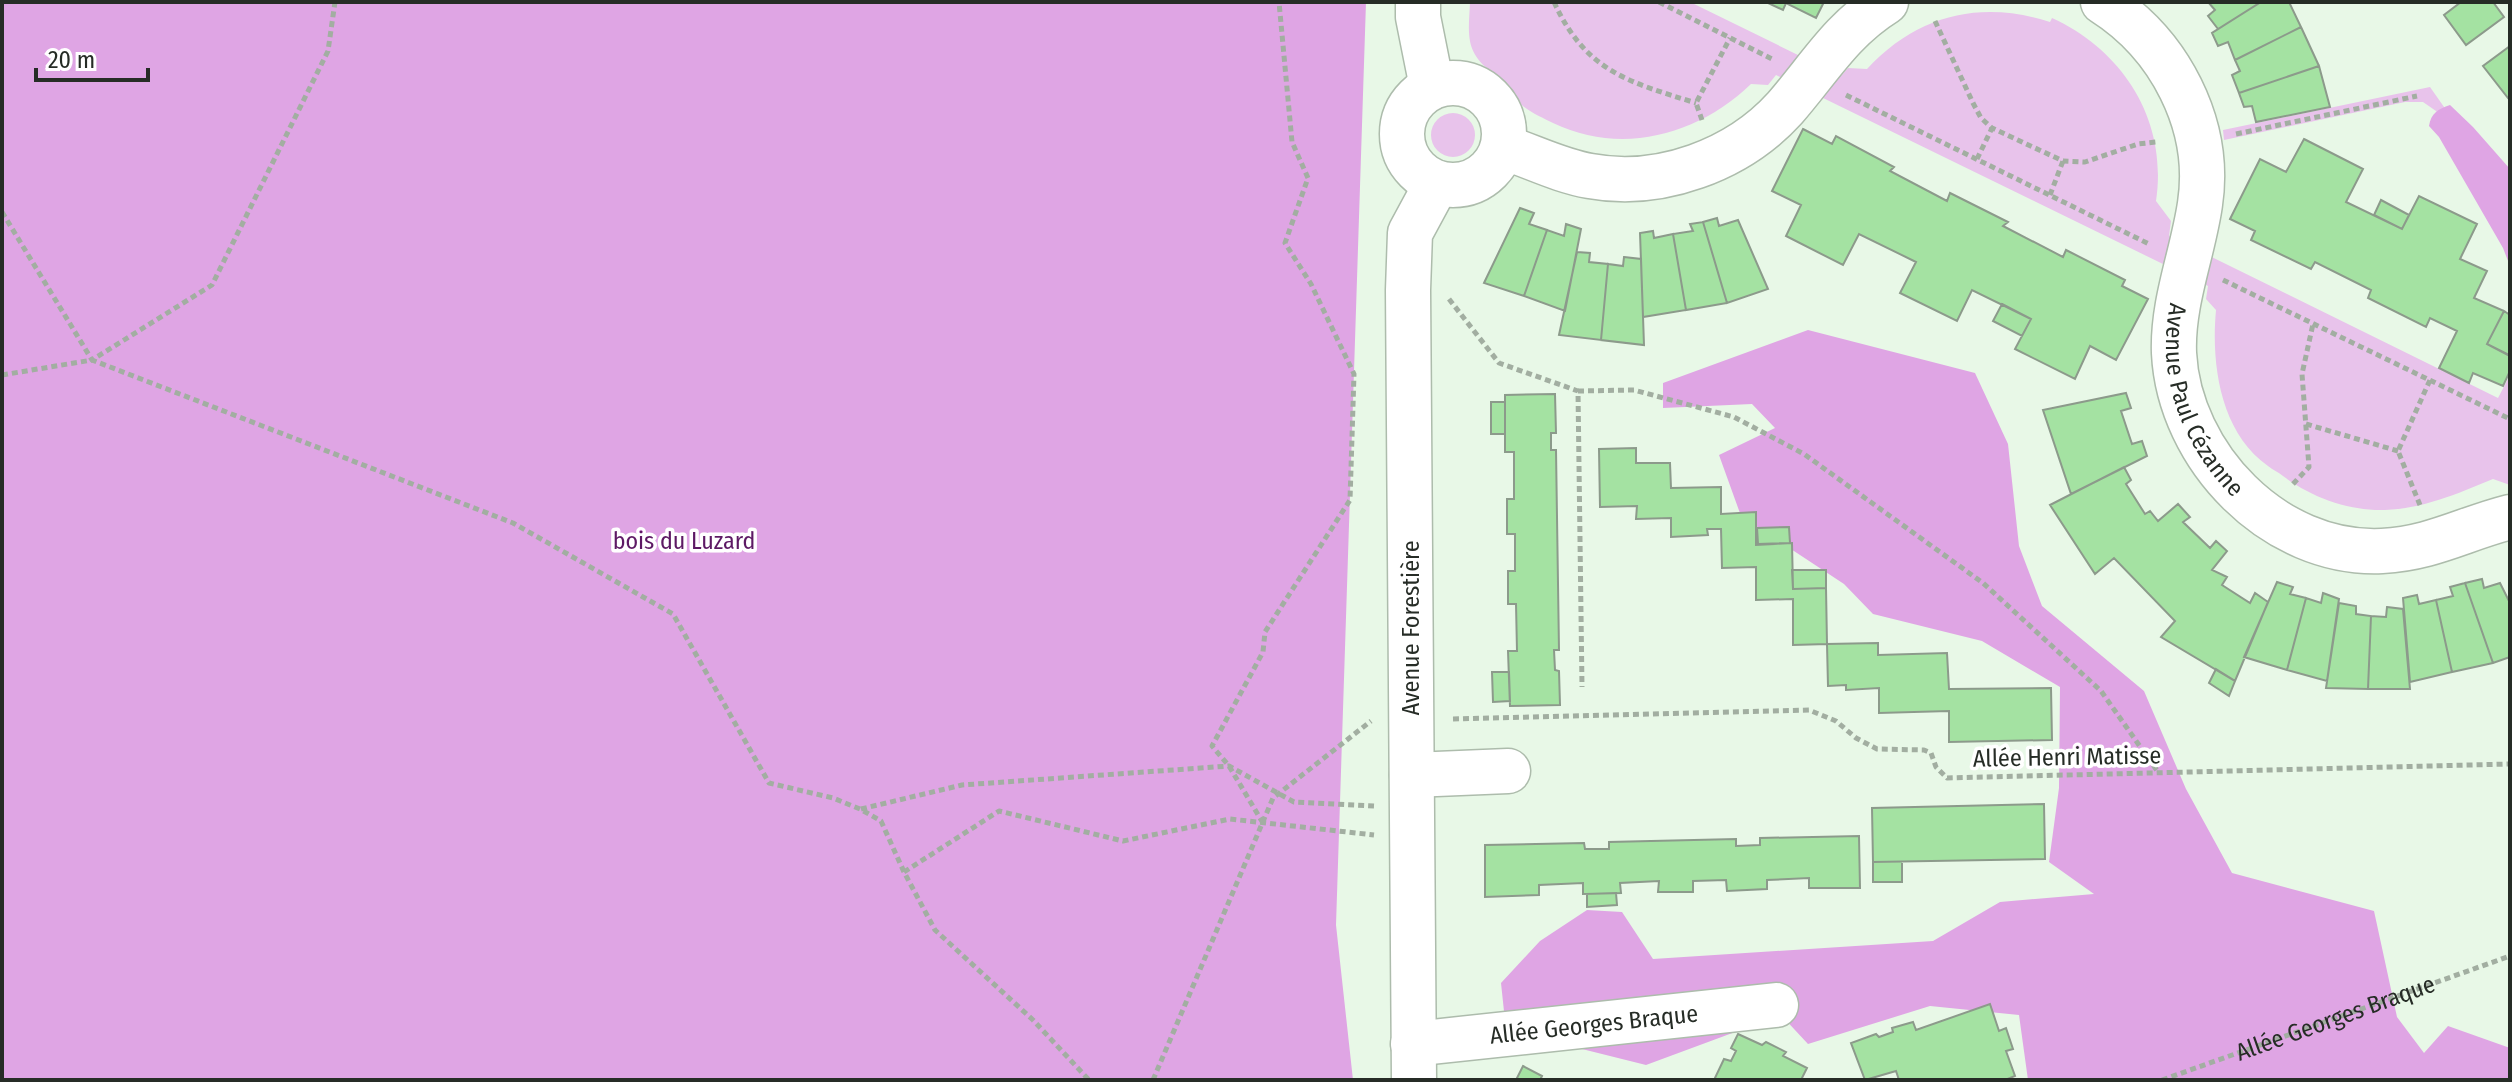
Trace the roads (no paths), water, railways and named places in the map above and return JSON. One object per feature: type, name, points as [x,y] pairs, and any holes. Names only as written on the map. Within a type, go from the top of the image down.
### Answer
[{"type":"street","points":[[1418,2],[1418,17],[1432,87]]},
{"type":"street","points":[[1503,147],[1588,176],[1622,179],[1694,167],[1729,152],[1756,135],[1782,110],[1848,30],[1886,2]]},
{"type":"street","name":"Avenue Paul Cézanne","points":[[2103,2],[2141,33],[2165,60],[2179,84],[2195,127],[2201,161],[2201,203],[2176,320],[2174,351],[2177,377],[2188,414],[2216,468],[2256,508],[2300,533],[2330,544],[2378,551],[2418,547],[2510,517]]},
{"type":"street","points":[[1447,83],[1463,84],[1485,95],[1500,114],[1504,130],[1503,147],[1496,162],[1477,179],[1453,185],[1437,183],[1421,174],[1409,161],[1402,137],[1407,111],[1417,97],[1432,87],[1447,83]]},
{"type":"street","name":"Avenue Forestière","points":[[1414,1062],[1408,290],[1410,233],[1437,183]]},
{"type":"street","points":[[1412,807],[1508,771]]},
{"type":"street","name":"Allée Georges Braque","points":[[1414,1062],[1776,1005]]},
{"type":"park label","name":"bois du Luzard","points":[[684,541]]}]
